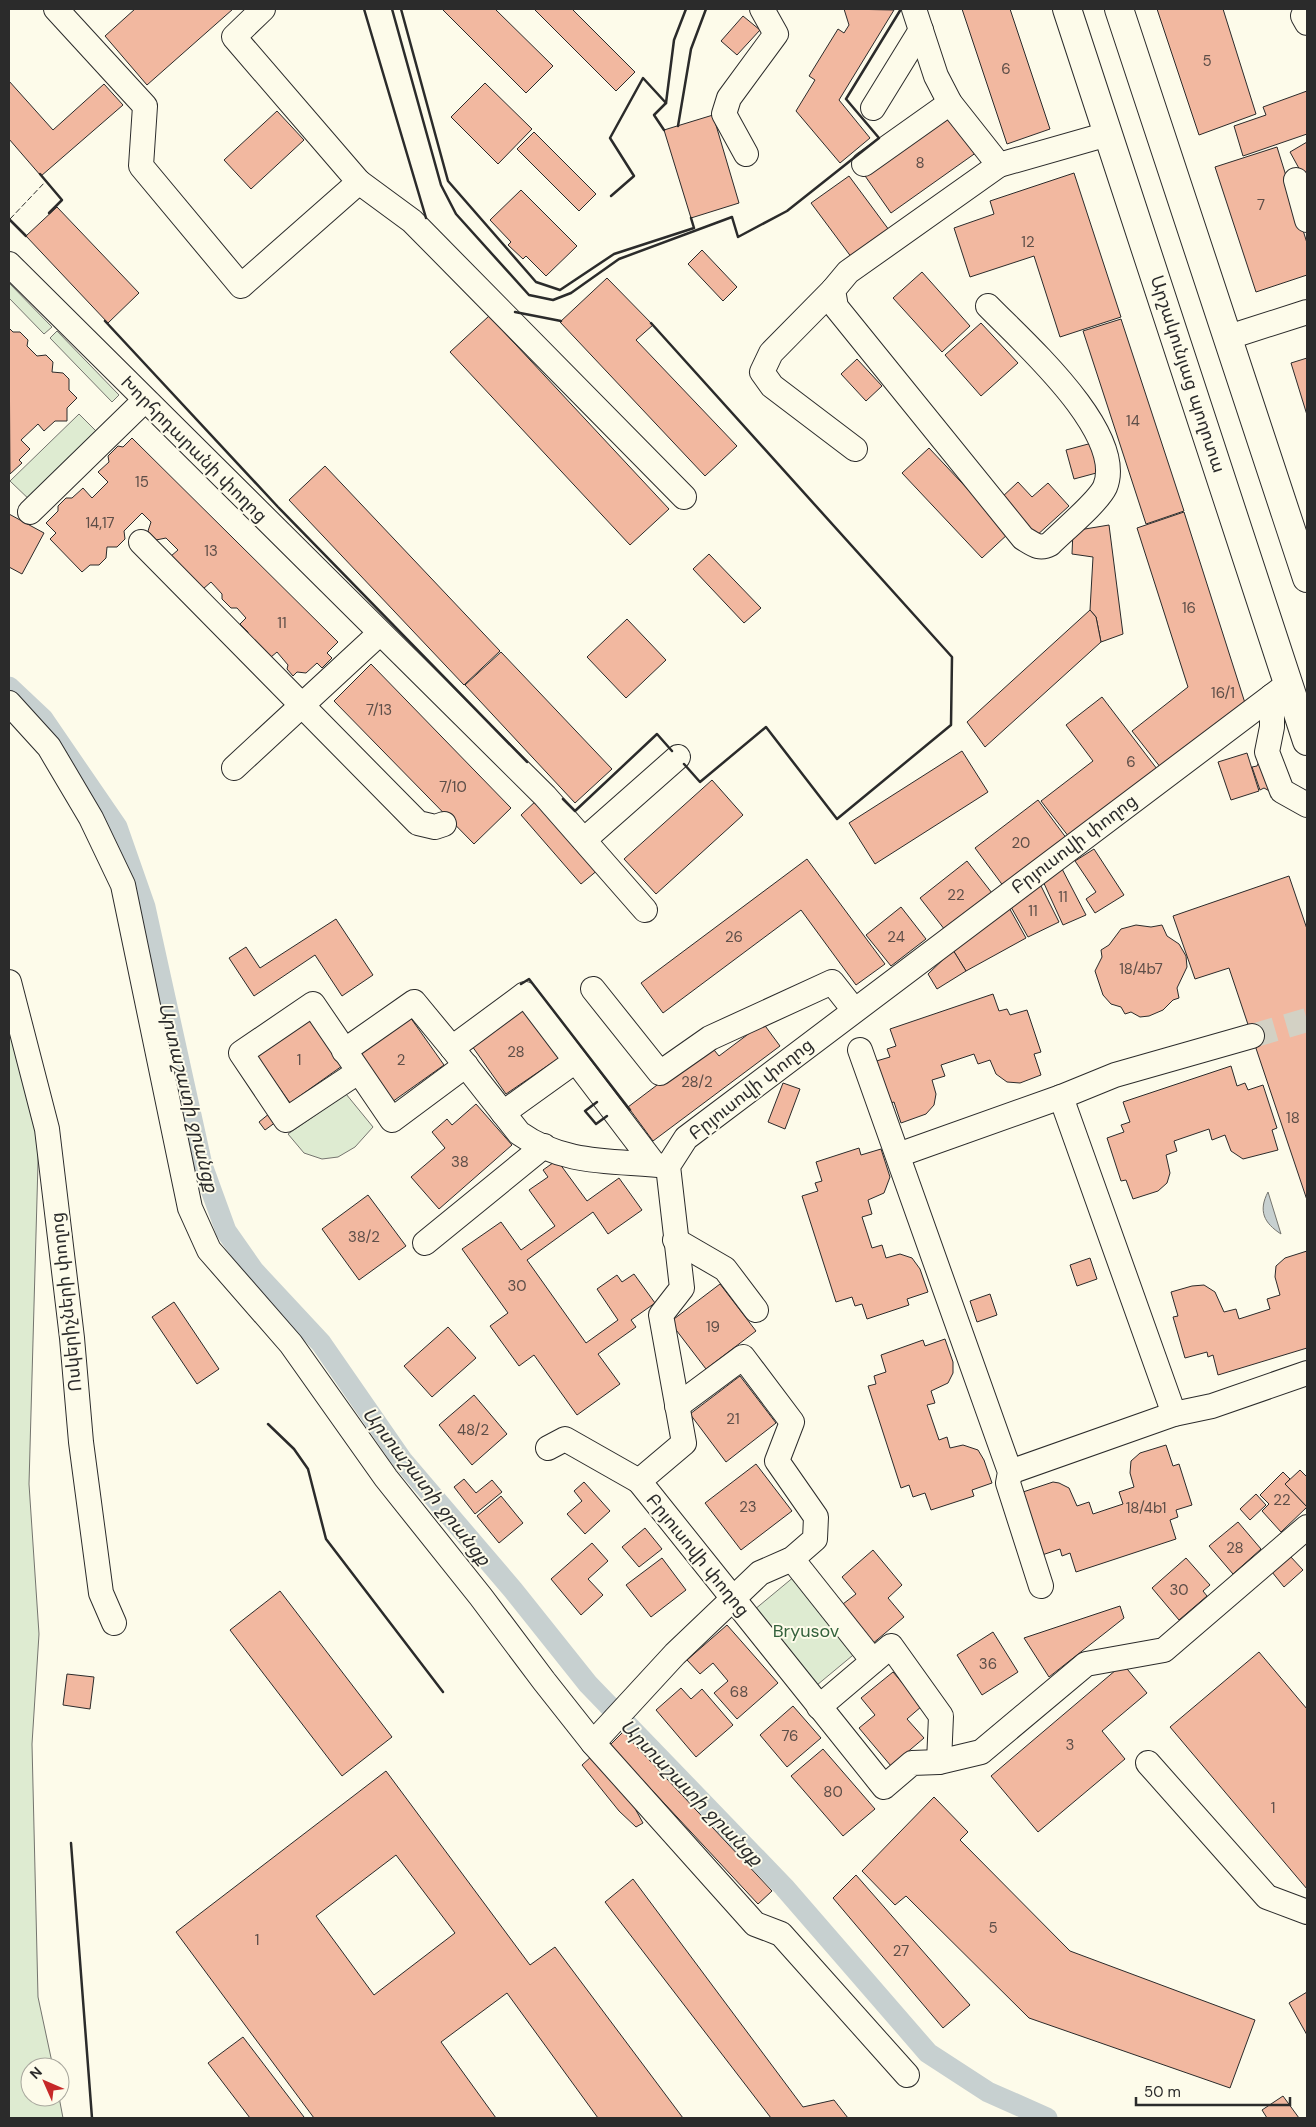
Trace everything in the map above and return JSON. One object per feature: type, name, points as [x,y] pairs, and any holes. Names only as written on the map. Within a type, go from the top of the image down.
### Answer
[{"type":"main road","name":"Արշակունյաց պողոտա","points":[[1067,9],[1108,134],[1280,690],[1307,741]]},
{"type":"main road","points":[[1119,9],[1229,337],[1307,578]]},
{"type":"street","points":[[56,9],[145,106],[141,166],[241,286],[359,182]]},
{"type":"street","points":[[264,9],[234,37],[359,182],[412,221],[684,497]]},
{"type":"street","points":[[746,154],[724,114],[729,98],[776,34],[762,9]]},
{"type":"street","points":[[918,19],[936,76],[950,104],[999,165]]},
{"type":"street","points":[[873,108],[918,19]]},
{"type":"street","points":[[864,164],[950,104]]},
{"type":"street","points":[[855,449],[772,386],[762,372],[771,352],[833,290],[848,272],[999,165],[1108,134]]},
{"type":"street","points":[[1296,180],[1307,220]]},
{"type":"street","name":"Խորհրդարանի փողոց","points":[[9,264],[379,634],[545,796],[646,910]]},
{"type":"street","points":[[833,290],[836,307],[1023,538],[1035,546],[1044,548],[1104,489],[1109,476],[1104,446],[1072,392],[988,306]]},
{"type":"street","points":[[1229,337],[1307,312]]},
{"type":"street","points":[[30,512],[145,400]]},
{"type":"street","points":[[141,542],[418,823],[435,827],[444,824]]},
{"type":"street","points":[[234,768],[379,634]]},
{"type":"street","points":[[1280,690],[1267,752],[1282,791],[1307,805]]},
{"type":"street","name":"Բրյուսովի փողոց","points":[[939,1762],[912,1764],[884,1787],[639,1481],[684,1443],[661,1315],[682,1288],[661,1165],[686,1138],[1280,690]]},
{"type":"street","points":[[9,703],[49,747],[91,818],[123,885],[190,1208],[209,1250],[291,1344],[386,1478],[481,1597],[544,1681],[599,1739],[755,1924],[781,1934],[907,2075]]},
{"type":"street","points":[[584,840],[678,757]]},
{"type":"street","name":"Ոսկերիչների փողոց","points":[[9,982],[47,1129],[72,1338],[81,1442],[101,1592],[114,1622]]},
{"type":"street","points":[[593,989],[660,1073],[710,1038],[832,982],[854,1010]]},
{"type":"street","points":[[358,1072],[286,1120],[241,1053],[312,1004],[392,1120],[525,994],[574,1062],[661,1165]]},
{"type":"street","points":[[344,1051],[414,1002],[519,1133],[532,1143],[591,1161],[661,1165]]},
{"type":"street","points":[[898,1155],[1061,1097],[1115,1075],[1252,1036]]},
{"type":"street","points":[[860,1050],[1010,1472],[1008,1483],[1041,1586]]},
{"type":"street","points":[[503,1113],[574,1062]]},
{"type":"street","points":[[1061,1097],[1174,1414]]},
{"type":"street","points":[[425,1243],[544,1146]]},
{"type":"street","points":[[675,1240],[725,1269],[756,1310]]},
{"type":"street","points":[[599,1739],[675,1654],[734,1600],[760,1573],[792,1559],[815,1539],[816,1516],[777,1461],[792,1422],[743,1357],[677,1406]]},
{"type":"street","points":[[1010,1472],[1174,1414],[1212,1406],[1307,1373]]},
{"type":"street","points":[[548,1448],[565,1439],[639,1481]]},
{"type":"street","points":[[819,1707],[890,1646],[941,1716],[939,1762],[981,1752],[1086,1664],[1164,1650],[1307,1527]]},
{"type":"street","points":[[792,1559],[873,1661]]},
{"type":"street","points":[[1148,1763],[1267,1897],[1307,1912]]},
{"type":"green space","points":[[9,283],[52,327],[44,334],[9,298]]},
{"type":"green space","points":[[57,331],[119,395],[112,402],[50,338]]},
{"type":"green space","points":[[79,414],[102,437],[34,504],[10,481]]},
{"type":"green space","points":[[9,1010],[39,1127],[29,1484],[39,1634],[32,1744],[38,1997],[51,2057],[20,2057],[20,2107],[61,2107],[63,2118],[9,2118]]},
{"type":"green space","points":[[346,1094],[373,1127],[355,1147],[338,1157],[322,1159],[304,1153],[288,1134]]},
{"type":"green space","name":"Bryusov","points":[[795,1576],[858,1651],[817,1685],[754,1610]]},
{"type":"shaded area","points":[[1268,1192],[1281,1234],[1270,1225],[1264,1216],[1263,1205]]},
{"type":"building","points":[[135,9],[233,9],[147,85],[105,36]]},
{"type":"building","points":[[442,9],[495,9],[553,66],[526,93]]},
{"type":"building","points":[[534,9],[572,9],[635,72],[616,91]]},
{"type":"building","points":[[844,9],[894,10],[839,100],[870,138],[840,163],[796,111],[815,80],[809,76],[838,29],[844,33],[849,25]]},
{"type":"building","points":[[962,9],[1010,9],[1050,129],[1007,144]]},
{"type":"building","points":[[1157,9],[1223,9],[1256,114],[1199,135]]},
{"type":"building","points":[[743,16],[760,30],[737,55],[721,41]]},
{"type":"building","points":[[9,81],[53,130],[104,84],[123,105],[41,176],[9,139]]},
{"type":"building","points":[[485,83],[532,129],[498,164],[451,117]]},
{"type":"building","points":[[1307,91],[1307,134],[1243,156],[1234,126],[1266,115],[1263,107]]},
{"type":"building","points":[[277,111],[304,140],[251,189],[224,160]]},
{"type":"building","points":[[949,112],[977,152],[891,213],[863,173]]},
{"type":"building","points":[[713,115],[739,203],[691,218],[664,130]]},
{"type":"building","points":[[534,132],[596,194],[579,211],[517,149]]},
{"type":"building","points":[[1307,142],[1307,183],[1290,152]]},
{"type":"building","points":[[1277,147],[1307,243],[1307,275],[1256,292],[1215,167]]},
{"type":"building","points":[[1074,173],[1121,317],[1060,337],[1034,256],[970,277],[954,228],[994,214],[990,201]]},
{"type":"building","points":[[849,176],[889,230],[852,258],[811,203]]},
{"type":"building","points":[[521,190],[577,246],[546,276],[526,256],[523,259],[508,245],[511,242],[490,220]]},
{"type":"building","points":[[57,207],[139,293],[108,323],[26,236]]},
{"type":"building","points":[[702,250],[737,287],[723,301],[688,264]]},
{"type":"building","points":[[922,272],[970,326],[942,352],[893,298]]},
{"type":"building","points":[[607,278],[653,325],[636,340],[737,446],[705,476],[560,322]]},
{"type":"building","points":[[489,316],[669,509],[630,545],[450,352]]},
{"type":"building","points":[[1121,319],[1184,511],[1146,524],[1083,331]]},
{"type":"building","points":[[981,323],[1018,363],[981,396],[945,355]]},
{"type":"building","points":[[9,328],[13,332],[20,332],[28,340],[27,346],[37,356],[46,355],[53,362],[52,372],[63,373],[69,379],[69,390],[77,398],[67,408],[67,421],[55,421],[44,431],[38,424],[21,440],[30,449],[19,460],[22,463],[10,474]]},
{"type":"building","points":[[1307,358],[1307,415],[1291,363]]},
{"type":"building","points":[[857,359],[882,386],[866,401],[841,374]]},
{"type":"building","points":[[132,438],[338,642],[327,653],[332,658],[322,668],[317,663],[306,673],[297,672],[293,676],[287,669],[288,665],[277,652],[271,657],[263,648],[256,647],[248,639],[248,632],[240,624],[246,618],[237,608],[231,608],[222,599],[222,594],[211,582],[203,589],[171,556],[178,550],[166,538],[156,540],[148,531],[151,522],[142,513],[124,531],[125,539],[117,547],[107,547],[106,558],[99,565],[90,565],[82,572],[50,539],[56,533],[46,523],[58,511],[58,506],[66,498],[72,498],[83,488],[92,498],[108,482],[98,472],[109,462],[108,456],[118,446],[123,447]]},
{"type":"building","points":[[1092,443],[1100,472],[1074,479],[1066,450]]},
{"type":"building","points":[[929,448],[1009,533],[982,558],[902,473]]},
{"type":"building","points":[[325,466],[500,651],[464,685],[289,500]]},
{"type":"building","points":[[1018,482],[1032,497],[1048,483],[1069,506],[1035,537],[1000,499]]},
{"type":"building","points":[[1184,512],[1245,703],[1161,768],[1132,731],[1188,687],[1137,528]]},
{"type":"building","points":[[9,514],[44,533],[22,574],[9,567]]},
{"type":"building","points":[[1109,525],[1123,634],[1101,642],[1096,617],[1090,610],[1093,557],[1072,554],[1073,531]]},
{"type":"building","points":[[709,554],[761,608],[744,623],[693,569]]},
{"type":"building","points":[[1090,610],[1096,617],[1101,642],[985,747],[967,722]]},
{"type":"building","points":[[627,619],[666,660],[626,698],[587,657]]},
{"type":"building","points":[[501,652],[612,769],[575,803],[465,685]]},
{"type":"building","points":[[371,664],[511,808],[474,844],[334,701]]},
{"type":"building","points":[[1102,697],[1157,769],[1069,837],[1041,801],[1093,761],[1066,725]]},
{"type":"building","points":[[962,751],[988,792],[875,864],[849,823]]},
{"type":"building","points":[[1247,753],[1259,791],[1231,800],[1218,762]]},
{"type":"building","points":[[1263,753],[1275,794],[1264,788],[1260,790],[1252,767],[1257,766]]},
{"type":"building","points":[[712,780],[743,815],[656,894],[624,859]]},
{"type":"building","points":[[538,799],[599,869],[581,884],[521,815]]},
{"type":"building","points":[[1038,800],[1067,839],[1004,887],[975,848]]},
{"type":"building","points":[[1094,849],[1124,895],[1095,913],[1086,899],[1096,892],[1075,861]]},
{"type":"building","points":[[807,859],[885,964],[856,985],[801,910],[663,1013],[641,983]]},
{"type":"building","points":[[967,861],[992,893],[945,930],[920,898]]},
{"type":"building","points":[[1060,865],[1086,915],[1063,925],[1042,879]]},
{"type":"building","points":[[1289,876],[1307,929],[1307,1200],[1229,968],[1195,979],[1173,916]]},
{"type":"building","points":[[1038,880],[1059,922],[1028,937],[1007,900]]},
{"type":"building","points":[[1007,904],[1026,938],[966,971],[953,950]]},
{"type":"building","points":[[901,907],[926,939],[891,966],[866,935]]},
{"type":"building","points":[[336,919],[373,975],[342,996],[315,955],[254,996],[229,958],[246,947],[260,968]]},
{"type":"building","points":[[1136,925],[1151,927],[1162,925],[1167,936],[1179,944],[1186,956],[1187,967],[1177,988],[1179,998],[1173,1000],[1163,1010],[1149,1016],[1140,1017],[1131,1012],[1125,1014],[1121,1007],[1111,1004],[1103,995],[1095,971],[1102,957],[1101,950],[1109,945],[1121,929]]},
{"type":"building","points":[[953,950],[966,971],[937,989],[928,974]]},
{"type":"building","points":[[993,994],[999,1011],[1007,1009],[1010,1015],[1027,1010],[1041,1052],[1034,1054],[1041,1075],[1020,1083],[1007,1082],[996,1074],[990,1060],[978,1064],[974,1054],[941,1065],[945,1076],[932,1080],[936,1094],[934,1105],[926,1114],[901,1123],[894,1102],[887,1104],[873,1062],[890,1057],[887,1049],[896,1046],[890,1029]]},
{"type":"building","points":[[525,1009],[559,1058],[506,1094],[472,1046]]},
{"type":"building","points":[[410,1017],[444,1065],[392,1102],[358,1054]]},
{"type":"building","points":[[308,1018],[342,1066],[290,1103],[256,1055]]},
{"type":"building","points":[[763,1023],[780,1046],[653,1141],[628,1107],[710,1045],[719,1056]]},
{"type":"building","points":[[1231,1066],[1237,1086],[1245,1083],[1248,1090],[1263,1085],[1277,1128],[1272,1130],[1278,1150],[1243,1159],[1231,1151],[1225,1135],[1212,1140],[1209,1129],[1174,1141],[1177,1151],[1166,1155],[1170,1173],[1167,1183],[1158,1191],[1133,1199],[1126,1180],[1121,1181],[1107,1138],[1124,1132],[1121,1125],[1130,1122],[1123,1102]]},
{"type":"building","points":[[783,1083],[800,1089],[785,1129],[768,1122]]},
{"type":"building","points":[[476,1104],[512,1145],[439,1209],[411,1177],[445,1148],[432,1132],[447,1119],[452,1125]]},
{"type":"building","points":[[270,1113],[276,1122],[265,1130],[259,1122]]},
{"type":"building","points":[[859,1148],[861,1155],[881,1149],[890,1177],[884,1193],[868,1200],[872,1214],[862,1217],[872,1248],[882,1245],[886,1258],[900,1254],[912,1258],[920,1269],[928,1292],[907,1299],[909,1305],[867,1319],[862,1304],[855,1306],[852,1297],[836,1302],[802,1196],[818,1191],[815,1183],[822,1181],[816,1162]]},
{"type":"building","points":[[557,1160],[587,1201],[619,1178],[642,1210],[608,1234],[593,1212],[527,1260],[586,1343],[618,1320],[597,1289],[617,1275],[622,1282],[634,1274],[655,1303],[631,1320],[636,1327],[598,1354],[620,1384],[577,1415],[534,1355],[519,1366],[490,1326],[508,1313],[462,1249],[501,1222],[521,1250],[555,1226],[529,1190],[548,1177],[543,1170]]},
{"type":"building","points":[[368,1195],[406,1246],[359,1280],[322,1229]]},
{"type":"building","points":[[1307,1251],[1307,1348],[1218,1375],[1213,1355],[1208,1357],[1207,1352],[1185,1358],[1173,1317],[1178,1316],[1171,1292],[1192,1286],[1204,1285],[1215,1292],[1224,1312],[1236,1309],[1239,1319],[1270,1309],[1267,1299],[1280,1295],[1275,1277],[1276,1266],[1285,1258]]},
{"type":"building","points":[[1090,1258],[1097,1279],[1077,1286],[1070,1265]]},
{"type":"building","points":[[720,1284],[756,1331],[706,1369],[670,1322]]},
{"type":"building","points":[[990,1294],[997,1315],[977,1322],[970,1301]]},
{"type":"building","points":[[174,1302],[219,1369],[197,1384],[152,1317]]},
{"type":"building","points":[[448,1327],[476,1358],[432,1397],[404,1366]]},
{"type":"building","points":[[945,1339],[953,1362],[953,1373],[948,1383],[931,1391],[935,1403],[927,1405],[939,1440],[947,1437],[950,1448],[963,1445],[978,1450],[984,1460],[992,1483],[972,1490],[974,1496],[931,1510],[925,1493],[913,1497],[909,1485],[901,1488],[868,1386],[876,1384],[874,1376],[886,1372],[881,1355],[923,1340],[925,1346]]},
{"type":"building","points":[[740,1376],[776,1423],[726,1462],[690,1414]]},
{"type":"building","points":[[474,1395],[507,1434],[472,1465],[439,1425]]},
{"type":"building","points":[[1166,1445],[1173,1466],[1179,1464],[1192,1505],[1176,1510],[1178,1517],[1170,1520],[1176,1539],[1076,1572],[1070,1553],[1062,1556],[1060,1549],[1039,1556],[1023,1492],[1053,1482],[1059,1483],[1069,1488],[1077,1506],[1089,1502],[1093,1514],[1123,1504],[1119,1492],[1134,1487],[1130,1473],[1131,1461],[1140,1453]]},
{"type":"building","points":[[756,1464],[792,1511],[741,1550],[705,1503]]},
{"type":"building","points":[[1300,1470],[1307,1477],[1307,1507],[1285,1484]]},
{"type":"building","points":[[1283,1472],[1290,1479],[1285,1484],[1307,1507],[1281,1532],[1262,1511],[1269,1504],[1260,1495]]},
{"type":"building","points":[[464,1479],[476,1493],[492,1480],[502,1492],[475,1514],[454,1487]]},
{"type":"building","points":[[584,1482],[610,1511],[585,1534],[567,1514],[582,1501],[574,1491]]},
{"type":"building","points":[[1256,1494],[1266,1505],[1250,1520],[1240,1509]]},
{"type":"building","points":[[501,1496],[523,1523],[499,1543],[477,1516]]},
{"type":"building","points":[[1238,1522],[1261,1549],[1233,1574],[1209,1546]]},
{"type":"building","points":[[645,1528],[662,1549],[639,1567],[622,1547]]},
{"type":"building","points":[[592,1543],[608,1561],[588,1579],[603,1595],[581,1615],[551,1579]]},
{"type":"building","points":[[873,1550],[902,1585],[888,1598],[904,1617],[871,1645],[839,1607],[856,1594],[842,1577]]},
{"type":"building","points":[[1290,1556],[1303,1570],[1284,1587],[1272,1572]]},
{"type":"building","points":[[662,1558],[686,1590],[651,1617],[626,1585]]},
{"type":"building","points":[[1186,1558],[1210,1585],[1203,1591],[1207,1596],[1179,1620],[1152,1588]]},
{"type":"building","points":[[280,1591],[392,1737],[342,1776],[230,1630]]},
{"type":"building","points":[[1120,1606],[1124,1618],[1049,1677],[1024,1638]]},
{"type":"building","points":[[727,1625],[778,1683],[737,1719],[714,1693],[728,1681],[713,1663],[700,1674],[687,1660]]},
{"type":"building","points":[[993,1632],[1018,1672],[982,1695],[957,1655]]},
{"type":"building","points":[[1259,1652],[1307,1709],[1307,1889],[1170,1727]]},
{"type":"building","points":[[1123,1664],[1147,1693],[1102,1731],[1125,1759],[1038,1832],[991,1776]]},
{"type":"building","points":[[893,1672],[922,1706],[907,1719],[924,1738],[891,1766],[859,1728],[875,1715],[861,1698]]},
{"type":"building","points":[[67,1674],[94,1677],[90,1709],[63,1705]]},
{"type":"building","points":[[681,1688],[691,1699],[702,1689],[733,1725],[696,1757],[656,1710]]},
{"type":"building","points":[[793,1706],[821,1738],[787,1767],[760,1735]]},
{"type":"building","points":[[623,1732],[772,1891],[758,1904],[610,1745]]},
{"type":"building","points":[[823,1749],[875,1809],[843,1836],[791,1776]]},
{"type":"building","points":[[592,1756],[631,1801],[643,1823],[636,1827],[619,1811],[582,1765]]},
{"type":"building","points":[[386,1771],[530,1965],[555,1947],[683,2118],[598,2118],[507,1993],[441,2042],[496,2118],[314,2118],[176,1932]],"holes":[[[396,1855],[455,1933],[374,1995],[316,1916]]]},
{"type":"building","points":[[934,1797],[968,1832],[960,1840],[1070,1951],[1255,2020],[1230,2088],[1029,2018],[906,1896],[895,1905],[862,1871]]},
{"type":"building","points":[[856,1875],[970,2005],[943,2028],[833,1898]]},
{"type":"building","points":[[633,1879],[803,2107],[834,2100],[848,2118],[771,2118],[605,1902]]},
{"type":"building","points":[[1307,1992],[1307,2035],[1289,2003]]},
{"type":"building","points":[[243,2037],[304,2117],[250,2118],[208,2063]]},
{"type":"building","points":[[1283,2096],[1299,2118],[1267,2118],[1262,2110]]},
{"type":"waterway","name":"Արտաշատի ջրանցք","points":[[9,687],[43,719],[117,827],[145,907],[202,1165],[226,1231],[254,1271],[321,1343],[402,1460],[513,1590],[588,1684],[784,1887],[928,2053],[988,2092],[1047,2118]]},
{"type":"tunnel","points":[[1252,1036],[1307,1020]]},
{"type":"fence","points":[[10,219],[46,181]]},
{"type":"wall","points":[[364,9],[426,218]]},
{"type":"wall","points":[[392,9],[441,185],[456,214],[529,295],[553,300],[571,293],[619,259],[732,217],[738,237],[787,211],[879,138],[846,99],[901,9]]},
{"type":"wall","points":[[401,9],[448,181],[536,282],[560,290],[614,254],[694,228],[691,218]]},
{"type":"wall","points":[[664,130],[654,115],[666,103],[674,40],[686,9]]},
{"type":"wall","points":[[678,126],[691,49],[706,9]]},
{"type":"wall","points":[[611,196],[634,176],[610,138],[643,78],[666,103]]},
{"type":"wall","points":[[40,174],[62,200],[49,213]]},
{"type":"wall","points":[[9,219],[26,236]]},
{"type":"wall","points":[[515,312],[561,321]]},
{"type":"wall","points":[[105,321],[278,507],[527,762]]},
{"type":"wall","points":[[651,323],[952,657],[951,725],[837,819],[766,727],[700,782],[684,764]]},
{"type":"wall","points":[[563,799],[575,811],[657,734],[672,751]]},
{"type":"wall","points":[[521,984],[529,979],[630,1110]]},
{"type":"wall","points":[[597,1102],[585,1111],[596,1124],[607,1116]]},
{"type":"wall","points":[[268,1424],[294,1449],[308,1469],[326,1539],[443,1692]]},
{"type":"wall","points":[[71,1843],[92,2118]]}]
